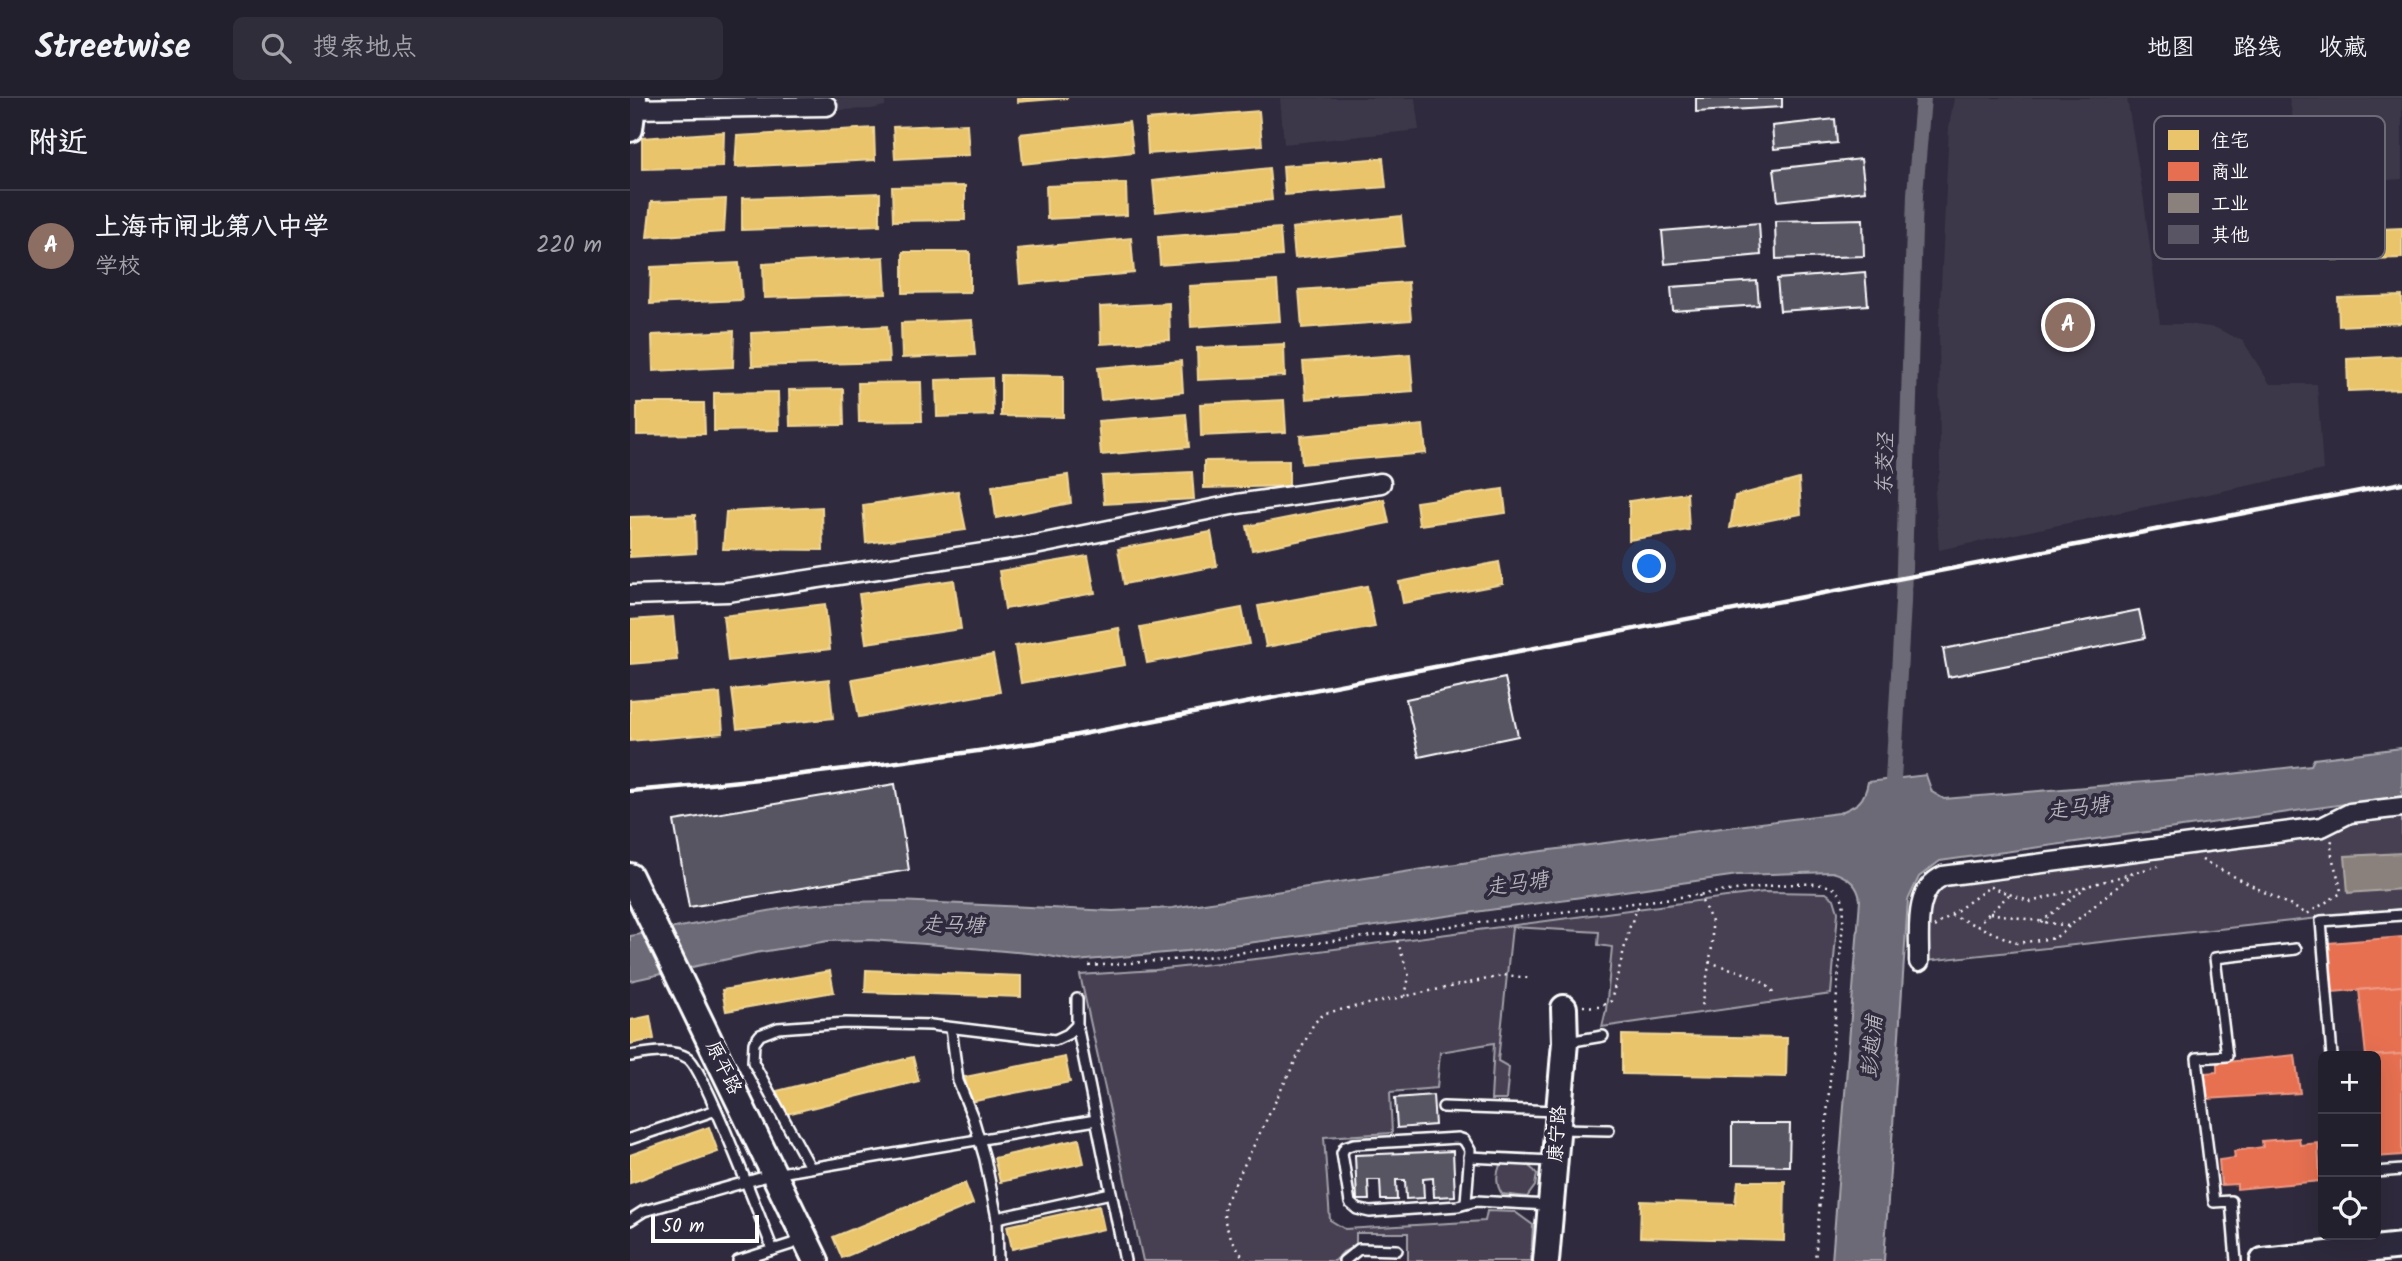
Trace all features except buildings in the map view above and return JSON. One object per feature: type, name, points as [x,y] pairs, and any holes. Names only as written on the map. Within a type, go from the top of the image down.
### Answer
[{"type":"street","points":[[632,111],[827,106]]},
{"type":"street","points":[[630,595],[728,592],[1035,545],[1237,504],[1381,483]]},
{"type":"street","points":[[1919,962],[1922,902],[1927,888],[1934,880],[1943,876],[2322,827],[2350,813],[2402,807]]},
{"type":"street","name":"原平路","points":[[630,876],[811,1250]]},
{"type":"street","name":"康宁路","points":[[1546,1261],[1565,1042],[1564,1008]]},
{"type":"street","points":[[2263,1261],[2347,1247],[2402,1246]]},
{"type":"lane","points":[[2332,1051],[2321,921],[2402,915]]},
{"type":"lane","points":[[2236,1261],[2231,1201],[2214,1202],[2197,1058],[2227,1056],[2215,958],[2296,950]]},
{"type":"lane","points":[[1077,999],[1077,1025],[1123,1261]]},
{"type":"lane","points":[[810,1167],[753,1062],[754,1043],[760,1035],[778,1028],[846,1023],[931,1025],[1055,1040],[1068,1034],[1077,1025]]},
{"type":"lane","points":[[951,1028],[958,1081],[979,1138],[997,1218],[998,1261]]},
{"type":"lane","points":[[1565,1042],[1603,1036]]},
{"type":"lane","points":[[630,1056],[670,1052],[690,1059],[707,1086],[774,1250]]},
{"type":"lane","points":[[1443,1107],[1559,1120],[1609,1130]]},
{"type":"lane","points":[[630,1139],[716,1110]]},
{"type":"lane","points":[[630,1220],[644,1211],[774,1174],[1096,1119]]},
{"type":"lane","points":[[1466,1202],[1468,1144],[1458,1138],[1354,1144],[1345,1147],[1342,1153],[1350,1203],[1357,1209],[1370,1212],[1458,1206],[1466,1202],[1551,1205]]},
{"type":"lane","points":[[1469,1157],[1556,1161]]},
{"type":"lane","points":[[2381,1172],[2402,1170]]},
{"type":"lane","points":[[997,1218],[1111,1193]]},
{"type":"lane","points":[[1344,1261],[1360,1249],[1397,1250]]},
{"type":"lane","points":[[738,1261],[774,1250],[811,1250]]},
{"type":"path","points":[[2199,843],[2193,855],[2308,914],[2341,893],[2341,880],[2330,848],[2333,836],[2350,813]]},
{"type":"path","points":[[1920,937],[2020,866]]},
{"type":"path","points":[[1990,887],[2031,902],[2158,866]]},
{"type":"path","points":[[1951,915],[2017,943],[2055,937],[2135,873]]},
{"type":"path","points":[[1088,966],[1198,958],[1801,884],[1835,889],[1842,897],[1844,909],[1815,1261]]},
{"type":"path","points":[[2041,922],[2088,886]]},
{"type":"path","points":[[1982,920],[2010,894]]},
{"type":"path","points":[[1699,895],[1712,922],[1702,1007]]},
{"type":"path","points":[[1564,1008],[1575,1005],[1599,1007],[1611,1001],[1630,926],[1640,902]]},
{"type":"path","points":[[1990,913],[2068,926]]},
{"type":"path","points":[[1395,934],[1409,976],[1405,997]]},
{"type":"path","points":[[1709,962],[1756,976],[1769,985],[1776,996]]},
{"type":"path","points":[[1245,1261],[1226,1226],[1223,1215],[1225,1204],[1314,1023],[1325,1013],[1507,975],[1528,978]]},
{"type":"shaded area","points":[[653,98],[885,98],[885,106],[872,109],[650,117]]},
{"type":"shaded area","points":[[1280,98],[1415,98],[1419,130],[1284,144]]},
{"type":"shaded area","points":[[1954,98],[2127,98],[2160,324],[2216,328],[2243,341],[2270,384],[2317,384],[2323,470],[1939,550],[1935,492],[1940,471],[1939,326],[1949,127]]},
{"type":"shaded area","points":[[2289,98],[2402,98],[2402,179],[2385,180],[2385,116],[2292,116]]},
{"type":"shaded area","points":[[2402,816],[2402,909],[1927,961],[1928,900],[1942,886],[2321,835],[2354,822]]},
{"type":"shaded area","points":[[1764,892],[1826,893],[1834,899],[1838,912],[1831,994],[1602,1027],[1612,947],[1598,945],[1599,932],[1512,927],[1498,1061],[1509,1067],[1506,1100],[1491,1100],[1494,1043],[1440,1052],[1437,1088],[1390,1092],[1392,1133],[1324,1137],[1330,1220],[1345,1229],[1485,1221],[1487,1211],[1515,1212],[1533,1225],[1531,1261],[1408,1261],[1408,1233],[1356,1233],[1356,1246],[1343,1252],[1335,1261],[1143,1261],[1080,975],[1274,957]]},
{"type":"shaded area","points":[[1507,1162],[1531,1167],[1537,1174],[1535,1186],[1527,1197],[1502,1194],[1500,1191],[1497,1180],[1499,1169],[1500,1165]]},
{"type":"water","points":[[2402,748],[2402,796],[1940,861],[1919,877],[1908,900],[1884,1261],[1832,1261],[1860,900],[1857,889],[1851,882],[1832,872],[1738,875],[1187,951],[1076,961],[1038,954],[939,945],[870,940],[828,941],[755,953],[630,981],[630,936],[796,906],[898,901],[1113,911],[1172,908],[1527,853],[1839,813],[1859,802],[1868,782],[1926,775],[1932,792],[1944,799],[2204,777],[2311,765],[2314,759]]},
{"type":"waterway","name":"东茭泾","points":[[1892,798],[1903,602],[1915,194],[1923,98]]},
{"type":"railway","points":[[630,791],[782,776],[1035,743],[2402,483]]},
{"type":"place","name":"上海市闸北第八中学","points":[[2068,325]]},
{"type":"water label","name":"走马塘","points":[[2078,809]]},
{"type":"water label","name":"走马塘","points":[[1517,885]]},
{"type":"water label","name":"走马塘","points":[[953,926]]},
{"type":"water label","name":"彭越浦","points":[[1873,1047]]}]
